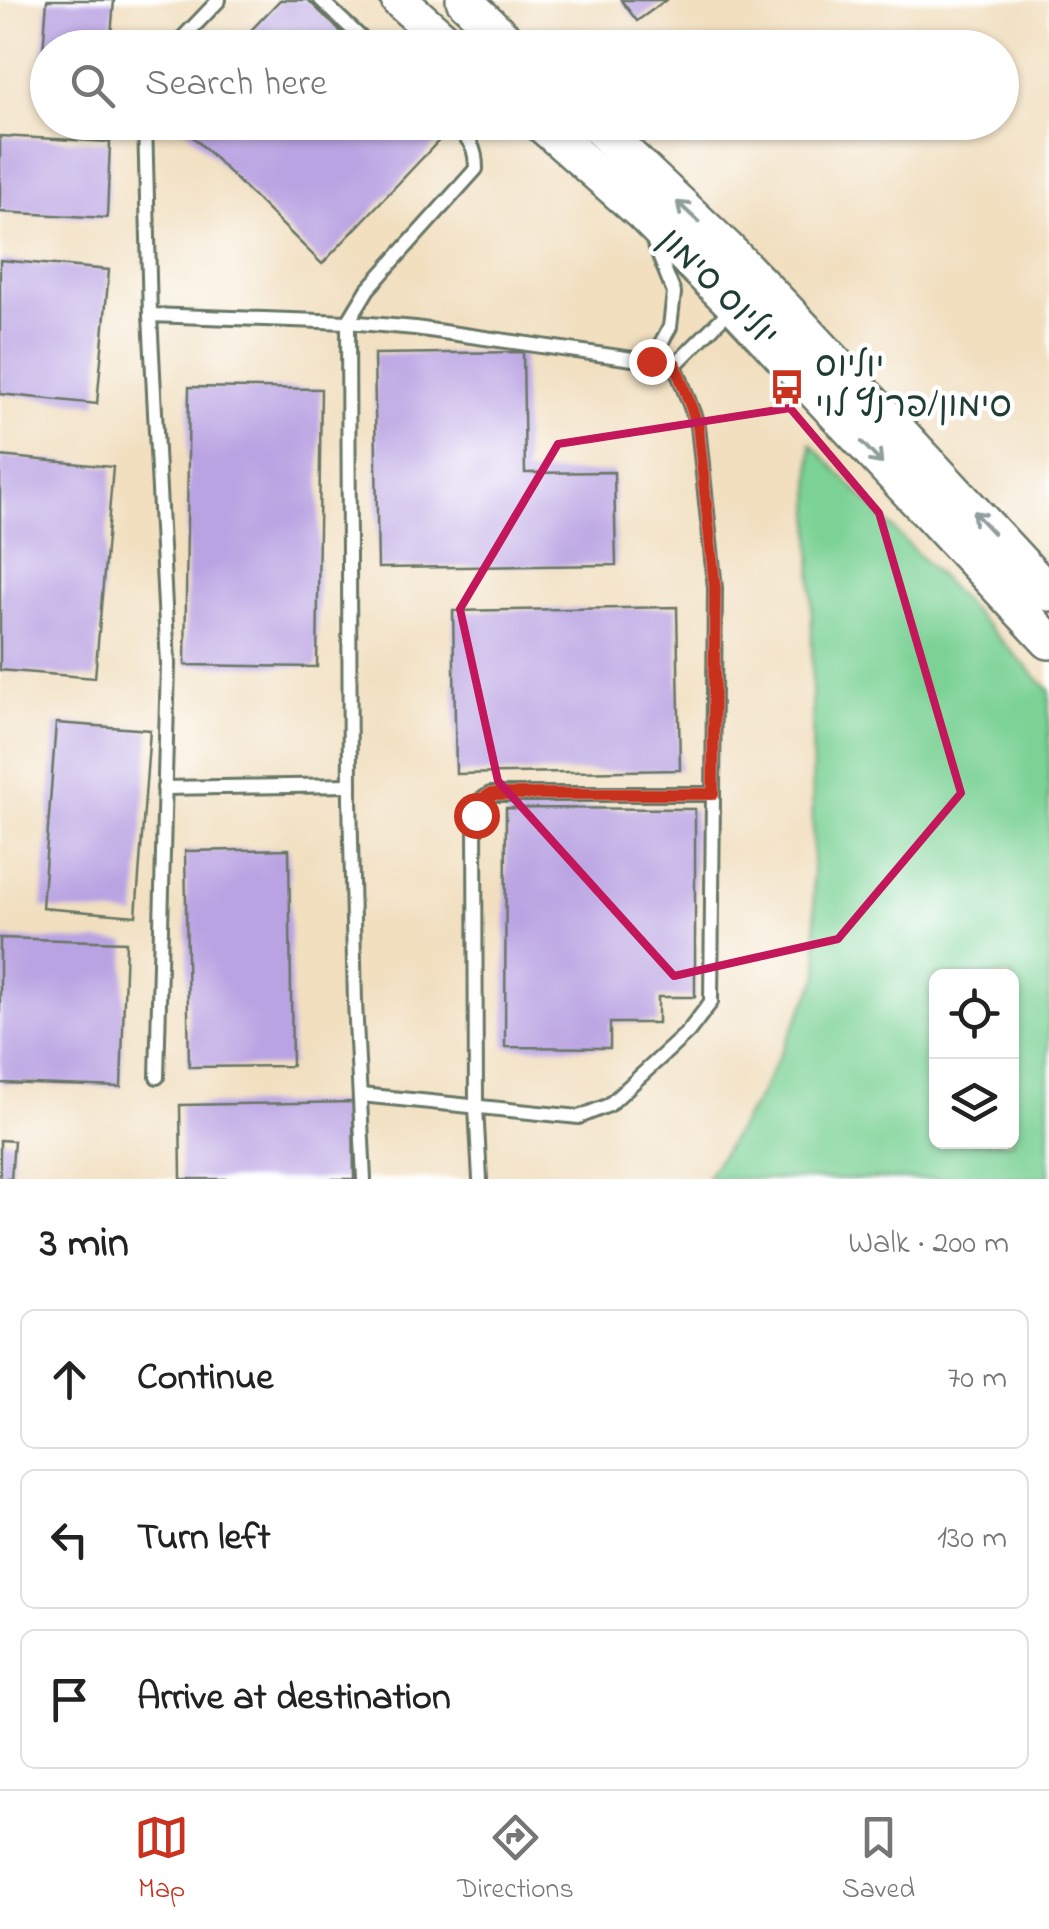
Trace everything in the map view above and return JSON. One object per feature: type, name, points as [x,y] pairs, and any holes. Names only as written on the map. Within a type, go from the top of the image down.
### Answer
[{"type":"street","points":[[399,0],[433,30]]},
{"type":"street","points":[[471,5],[496,30]]},
{"type":"street","name":"יוליוס סימון","points":[[559,140],[642,213],[746,293],[1049,593]]},
{"type":"street","name":"יוליוס סימון","points":[[610,140],[1049,640]]},
{"type":"lane","points":[[190,30],[219,0]]},
{"type":"lane","points":[[321,0],[353,30]]},
{"type":"lane","points":[[145,140],[168,664],[157,1077]]},
{"type":"lane","points":[[364,1179],[354,1002],[348,322],[368,289],[476,169],[476,154],[469,140]]},
{"type":"lane","points":[[642,213],[674,292],[670,326],[651,361]]},
{"type":"lane","points":[[675,364],[746,293]]},
{"type":"lane","points":[[150,315],[414,328],[675,364]]},
{"type":"lane","points":[[361,1095],[580,1117],[609,1105],[688,1032],[711,1002],[715,588],[698,426],[675,364]]},
{"type":"lane","points":[[164,788],[350,785]]},
{"type":"lane","points":[[480,1179],[476,1106],[478,802],[490,794],[713,794]]},
{"type":"highlighted area","points":[[790,408],[879,513],[961,793],[838,939],[674,976],[498,781],[460,609],[558,444]]},
{"type":"green space","points":[[811,444],[1049,690],[1049,1179],[706,1179],[759,1096],[819,976],[813,886]]},
{"type":"building","points":[[47,0],[114,0],[112,30],[45,30]]},
{"type":"building","points":[[280,0],[308,0],[339,30],[251,30]]},
{"type":"building","points":[[621,0],[666,0],[637,21]]},
{"type":"building","points":[[0,136],[110,142],[107,218],[0,212]]},
{"type":"building","points":[[196,140],[439,140],[322,264]]},
{"type":"building","points":[[0,260],[109,270],[97,404],[0,394]]},
{"type":"building","points":[[523,352],[525,473],[614,472],[616,565],[378,568],[374,354]]},
{"type":"building","points":[[189,387],[321,389],[317,667],[185,665]]},
{"type":"building","points":[[0,456],[113,467],[95,678],[0,670]]},
{"type":"building","points":[[677,607],[680,770],[456,774],[453,611]]},
{"type":"building","points":[[56,723],[150,730],[136,916],[42,908]]},
{"type":"building","points":[[506,808],[695,809],[695,997],[658,997],[658,1023],[610,1023],[610,1048],[505,1047]]},
{"type":"building","points":[[289,849],[292,1066],[189,1067],[185,851]]},
{"type":"building","points":[[0,938],[126,942],[121,1087],[0,1083]]},
{"type":"building","points":[[353,1102],[354,1179],[181,1179],[180,1105]]},
{"type":"building","points":[[0,1140],[14,1141],[11,1179],[0,1179]]},
{"type":"place","name":"יוליוס סימון/פרנץ לוי","points":[[787,387]]},
{"type":"route","points":[[476,815],[478,802],[490,794],[713,794],[715,588],[698,426],[675,364],[651,361]]}]
